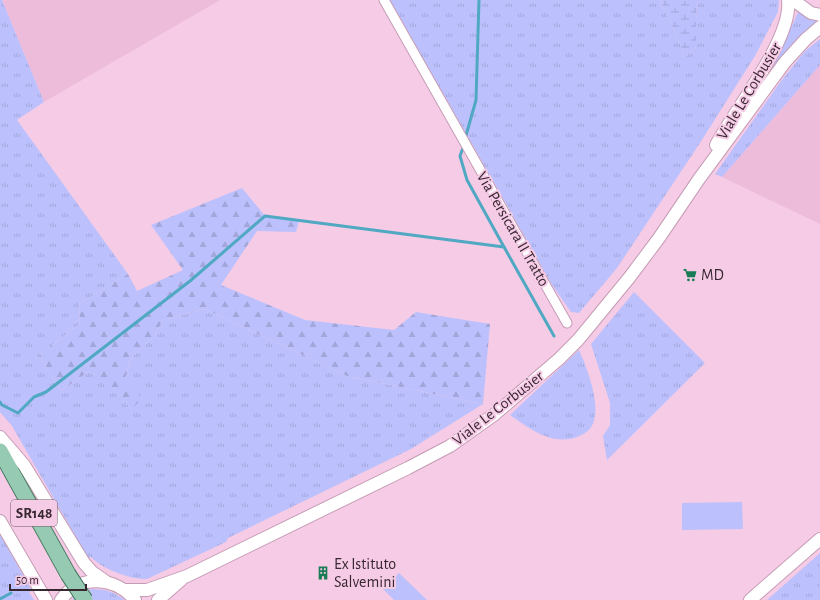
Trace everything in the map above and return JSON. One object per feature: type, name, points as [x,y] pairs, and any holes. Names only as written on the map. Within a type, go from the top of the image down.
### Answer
[{"type":"main road","name":"SR148","points":[[0,451],[65,577],[75,600]]},
{"type":"main road","name":"SR148","points":[[0,471],[65,577],[84,600]]},
{"type":"street","name":"Via Persicara II Tratto","points":[[384,0],[567,323]]},
{"type":"street","name":"Viale Le Corbusier","points":[[699,179],[724,131],[776,47],[786,24],[789,8],[788,0]]},
{"type":"street","points":[[793,0],[811,13],[820,15]]},
{"type":"street","name":"Viale Le Corbusier","points":[[126,590],[147,590],[187,576],[450,446],[495,414],[559,359],[578,340],[629,278],[699,179],[785,62],[806,39],[820,27]]},
{"type":"street","points":[[0,437],[24,465],[84,563],[92,572],[105,581],[126,590],[135,600]]},
{"type":"street","points":[[0,521],[46,600]]},
{"type":"street","points":[[750,600],[820,539]]},
{"type":"street","name":"Viale Le Corbusier","points":[[158,600],[187,576]]},
{"type":"street","points":[[61,600],[72,589],[83,583],[105,581]]},
{"type":"shaded area","points":[[2,0],[220,0],[44,102]]},
{"type":"shaded area","points":[[820,65],[820,224],[722,177]]},
{"type":"green space","points":[[0,0],[2,0],[44,102],[17,120],[128,274],[79,304],[80,324],[39,355],[61,391],[88,372],[107,380],[131,409],[125,379],[131,358],[154,337],[163,320],[205,309],[347,376],[483,404],[411,449],[228,538],[226,542],[147,579],[125,576],[102,566],[91,557],[88,558],[12,426],[0,412]]},
{"type":"green space","points":[[390,0],[660,0],[680,43],[684,58],[696,47],[696,18],[698,0],[779,0],[778,12],[755,56],[700,143],[617,268],[579,313],[571,312],[552,285]]},
{"type":"green space","points":[[660,0],[698,0],[696,18],[696,47],[684,58],[680,43]]},
{"type":"green space","points":[[798,12],[820,19],[795,41],[766,78],[732,128],[790,30]]},
{"type":"green space","points":[[820,39],[820,65],[722,177],[715,174],[781,81],[805,51]]},
{"type":"green space","points":[[242,188],[265,216],[299,221],[296,232],[257,231],[221,285],[305,320],[394,330],[416,312],[490,324],[483,404],[347,376],[205,309],[163,320],[154,337],[131,358],[125,379],[142,399],[131,409],[107,381],[88,372],[61,391],[39,355],[80,324],[79,304],[128,274],[137,291],[183,270],[151,225]]},
{"type":"green space","points":[[634,292],[705,363],[607,460],[603,436],[610,425],[610,403],[591,344]]},
{"type":"green space","points":[[579,350],[592,385],[595,404],[594,421],[587,431],[577,437],[568,439],[550,438],[525,426],[510,415]]},
{"type":"green space","points":[[742,502],[743,529],[682,530],[682,503]]},
{"type":"green space","points":[[0,534],[32,591],[29,592],[34,600],[0,600]]},
{"type":"green space","points":[[820,553],[820,600],[767,600]]},
{"type":"green space","points":[[399,573],[427,600],[394,600],[383,589]]},
{"type":"green space","points":[[92,589],[110,592],[125,600],[72,600],[80,593]]},
{"type":"waterway","points":[[465,139],[476,100],[479,0]]},
{"type":"waterway","points":[[0,402],[2,405],[18,413],[34,397],[46,392],[190,281],[265,216],[504,247],[467,180],[460,156],[464,145]]},
{"type":"waterway","points":[[504,247],[554,336]]},
{"type":"waterway","points":[[0,599],[11,593]]},
{"type":"place","name":"MD","points":[[690,275]]},
{"type":"place","name":"Ex Istituto Salvemini","points":[[323,573]]}]
